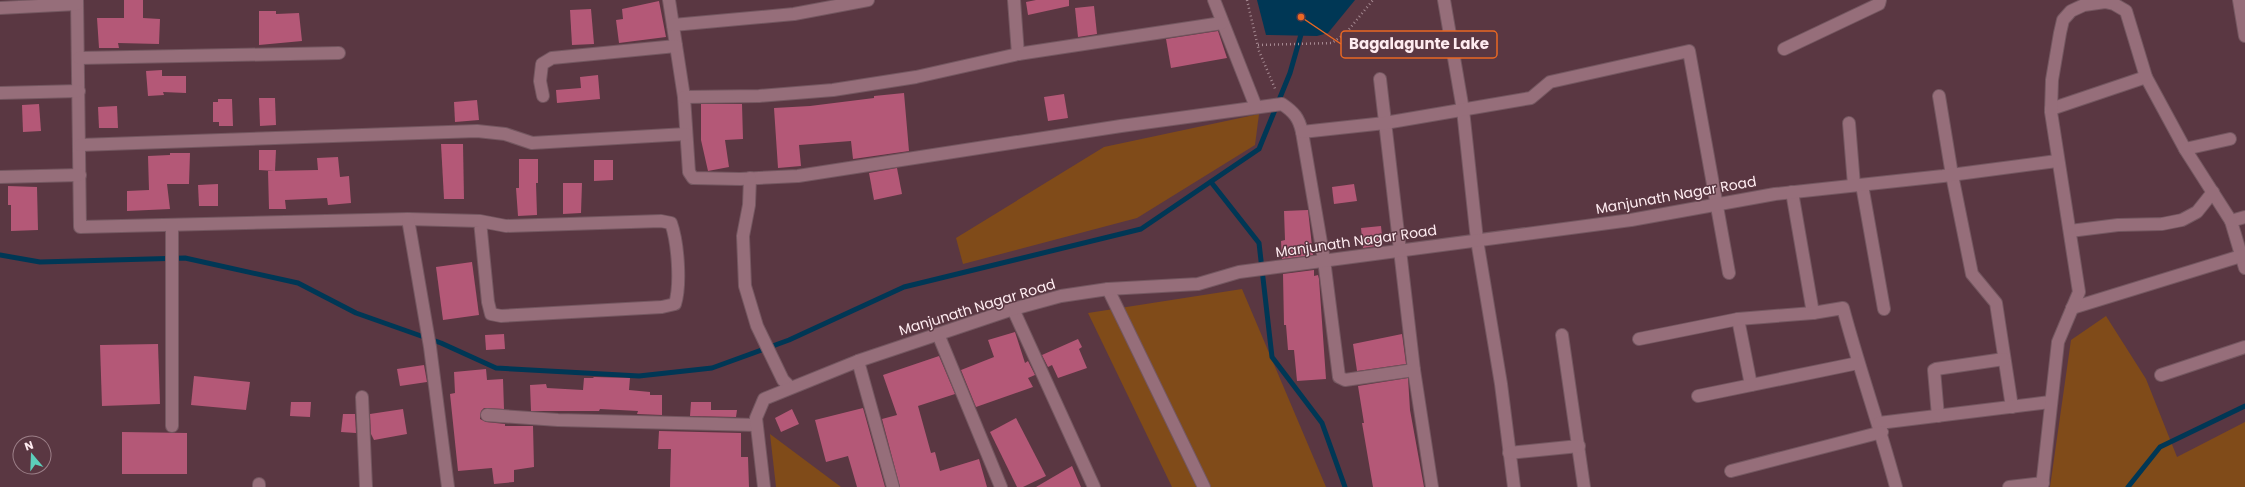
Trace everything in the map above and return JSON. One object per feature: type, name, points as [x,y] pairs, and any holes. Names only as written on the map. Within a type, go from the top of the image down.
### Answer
[{"type":"street","points":[[669,0],[684,97],[689,172],[693,178],[798,176],[1098,129],[1282,104],[1293,111],[1300,122],[1324,260],[1339,377],[1345,380],[1414,370]]},
{"type":"street","points":[[673,25],[794,14],[868,0]]},
{"type":"street","points":[[1014,0],[1018,54]]},
{"type":"street","points":[[1214,0],[1256,107]]},
{"type":"street","points":[[1444,0],[1463,110],[1477,240],[1501,384],[1514,487]]},
{"type":"street","points":[[1784,49],[1879,4],[1880,0]]},
{"type":"street","points":[[2239,0],[2245,36]]},
{"type":"street","points":[[2009,487],[2042,485],[2050,402],[2058,342],[2079,292],[2070,231],[2057,161],[2051,109],[2052,80],[2063,20],[2071,11],[2097,1],[2114,4],[2126,11],[2146,76],[2185,149],[2230,221],[2245,268]]},
{"type":"street","points":[[0,8],[77,2],[79,58],[80,227],[408,219],[480,221],[506,226],[661,221],[671,223],[675,234],[678,294],[674,304],[662,307],[501,316],[491,314],[488,302],[480,221]]},
{"type":"street","points":[[684,97],[759,96],[833,90],[916,77],[1018,54],[1222,23]]},
{"type":"street","points":[[543,96],[540,81],[542,64],[552,58],[676,46]]},
{"type":"street","points":[[1302,132],[1385,123],[1531,98],[1550,82],[1689,52],[1729,273]]},
{"type":"street","points":[[79,58],[340,53]]},
{"type":"street","points":[[2051,109],[2146,76]]},
{"type":"street","points":[[1380,79],[1414,370],[1432,487]]},
{"type":"street","points":[[0,93],[79,91]]},
{"type":"street","points":[[1940,96],[1952,175],[1972,274],[1996,303],[2012,407]]},
{"type":"street","points":[[1849,124],[1858,185],[1884,309]]},
{"type":"street","points":[[80,145],[477,131],[505,134],[532,143],[686,134]]},
{"type":"street","points":[[2185,149],[2230,139]]},
{"type":"street","name":"Manjunath Nagar Road","points":[[764,487],[756,418],[764,399],[787,384],[1013,309],[1061,296],[1108,289],[1198,284],[1239,272],[1631,220],[1792,192],[1952,175],[2057,161]]},
{"type":"street","points":[[0,177],[80,175]]},
{"type":"street","points":[[750,178],[749,205],[743,236],[745,286],[757,326],[787,384]]},
{"type":"street","points":[[1792,192],[1813,313]]},
{"type":"street","points":[[2070,231],[2118,225],[2162,224],[2182,220],[2198,212],[2213,192]]},
{"type":"street","points":[[2230,221],[2245,217]]},
{"type":"street","points":[[408,219],[430,347],[448,487]]},
{"type":"street","points":[[172,225],[172,426]]},
{"type":"street","points":[[2072,308],[2241,256]]},
{"type":"street","points":[[1108,289],[1204,487]]},
{"type":"street","points":[[1639,339],[1738,319],[1813,313],[1844,308],[1858,363],[1880,428],[1896,487]]},
{"type":"street","points":[[1013,309],[1094,487]]},
{"type":"street","points":[[1738,319],[1751,385]]},
{"type":"street","points":[[938,334],[1001,487]]},
{"type":"street","points":[[1562,335],[1584,487]]},
{"type":"street","points":[[2161,375],[2245,347]]},
{"type":"street","points":[[1938,416],[1934,370],[1936,368],[2004,359]]},
{"type":"street","points":[[858,361],[893,487]]},
{"type":"street","points":[[1698,396],[1858,363]]},
{"type":"street","points":[[362,398],[366,487]]},
{"type":"street","points":[[1731,471],[1880,428],[1938,416],[2050,402]]},
{"type":"street","points":[[487,415],[558,420],[756,425]]},
{"type":"street","points":[[1509,453],[1579,446]]},
{"type":"path","points":[[1247,0],[1258,45],[1282,104]]},
{"type":"path","points":[[1258,45],[1332,43],[1346,33],[1373,0]]},
{"type":"shaded area","points":[[1259,114],[1255,145],[1137,218],[963,264],[956,238],[1104,147]]},
{"type":"shaded area","points":[[1242,289],[1326,487],[1172,487],[1088,313]]},
{"type":"shaded area","points":[[2106,316],[2146,379],[2177,457],[2245,422],[2245,487],[2050,487],[2071,340]]},
{"type":"shaded area","points":[[770,434],[841,487],[776,487]]},
{"type":"water","points":[[1257,0],[1355,0],[1328,33],[1317,36],[1266,35]]},
{"type":"building","points":[[124,0],[143,0],[143,18],[160,19],[159,44],[118,43],[119,48],[99,48],[97,18],[124,18]]},
{"type":"building","points":[[1036,0],[1069,0],[1069,6],[1028,15],[1026,2]]},
{"type":"building","points":[[659,1],[666,37],[619,43],[616,20],[623,19],[622,9]]},
{"type":"building","points":[[1094,6],[1097,34],[1078,37],[1075,8]]},
{"type":"building","points":[[591,9],[594,44],[572,45],[570,10]]},
{"type":"building","points":[[259,11],[276,11],[276,14],[299,13],[302,41],[259,45]]},
{"type":"building","points":[[1218,31],[1227,58],[1171,68],[1166,39]]},
{"type":"building","points":[[162,70],[162,76],[186,76],[186,93],[163,92],[164,95],[148,96],[146,71]]},
{"type":"building","points":[[598,75],[600,99],[557,103],[556,90],[581,88],[580,77]]},
{"type":"building","points":[[904,93],[909,151],[853,159],[851,141],[799,145],[801,166],[778,168],[774,108],[810,106]]},
{"type":"building","points":[[1064,94],[1068,118],[1048,121],[1044,97]]},
{"type":"building","points":[[259,98],[275,98],[276,125],[260,126]]},
{"type":"building","points":[[218,99],[232,99],[233,126],[219,126],[219,122],[213,122],[213,102],[218,102]]},
{"type":"building","points":[[477,100],[479,120],[455,122],[454,102]]},
{"type":"building","points":[[39,104],[41,131],[23,132],[22,105]]},
{"type":"building","points":[[701,104],[742,104],[743,139],[725,140],[729,167],[708,171],[701,140]]},
{"type":"building","points":[[117,106],[118,128],[99,128],[98,107]]},
{"type":"building","points":[[441,144],[463,144],[464,199],[444,199]]},
{"type":"building","points":[[259,150],[276,150],[275,171],[259,170]]},
{"type":"building","points":[[170,153],[190,153],[189,184],[167,184],[170,209],[127,211],[127,191],[149,190],[148,156],[170,155]]},
{"type":"building","points":[[338,157],[340,177],[349,176],[351,203],[328,205],[327,198],[285,200],[286,209],[269,209],[268,171],[318,170],[317,158]]},
{"type":"building","points":[[519,159],[538,159],[538,183],[536,183],[537,215],[518,216],[516,188],[519,188]]},
{"type":"building","points":[[594,160],[613,160],[613,180],[594,181]]},
{"type":"building","points":[[897,168],[902,194],[874,200],[869,173]]},
{"type":"building","points":[[563,183],[582,183],[581,213],[563,214]]},
{"type":"building","points":[[218,184],[218,206],[199,206],[198,185]]},
{"type":"building","points":[[1354,184],[1357,201],[1334,204],[1332,187]]},
{"type":"building","points":[[8,186],[37,187],[38,230],[11,231],[11,205],[8,205]]},
{"type":"building","points":[[1308,210],[1313,255],[1282,259],[1281,241],[1285,240],[1284,211]]},
{"type":"building","points":[[1381,226],[1383,245],[1363,248],[1361,228]]},
{"type":"building","points":[[472,262],[479,315],[443,320],[436,267]]},
{"type":"building","points":[[1314,270],[1314,276],[1318,275],[1319,279],[1326,379],[1297,381],[1294,350],[1288,350],[1286,325],[1284,325],[1283,274]]},
{"type":"building","points":[[1015,332],[1025,363],[1028,361],[1035,375],[1028,378],[1033,387],[976,407],[961,370],[994,357],[988,340]]},
{"type":"building","points":[[504,334],[505,349],[486,350],[485,335]]},
{"type":"building","points":[[1402,334],[1406,364],[1357,371],[1353,344]]},
{"type":"building","points":[[1078,339],[1082,347],[1079,349],[1087,368],[1058,378],[1052,365],[1048,367],[1042,355]]},
{"type":"building","points":[[158,344],[160,404],[102,406],[100,345]]},
{"type":"building","points":[[939,356],[955,394],[918,406],[931,453],[935,452],[940,471],[979,459],[987,487],[900,487],[882,419],[897,415],[883,375]]},
{"type":"building","points":[[424,365],[427,382],[400,386],[397,369]]},
{"type":"building","points":[[486,369],[487,380],[503,379],[504,409],[484,408],[481,411],[480,419],[486,422],[505,424],[505,426],[533,426],[534,467],[514,470],[514,482],[494,484],[492,468],[458,471],[450,394],[455,393],[454,372]]},
{"type":"building","points":[[194,376],[250,382],[246,410],[191,405]]},
{"type":"building","points":[[584,378],[630,378],[629,390],[650,392],[650,395],[662,395],[662,415],[637,414],[638,411],[600,409],[599,411],[531,411],[530,385],[546,384],[547,388],[583,390]]},
{"type":"building","points":[[1408,378],[1410,410],[1424,487],[1373,487],[1362,423],[1364,423],[1358,386]]},
{"type":"building","points":[[291,402],[311,402],[310,417],[290,416]]},
{"type":"building","points":[[691,402],[711,402],[711,410],[737,410],[736,417],[690,416]]},
{"type":"building","points":[[863,408],[885,487],[857,487],[848,456],[826,462],[815,420]]},
{"type":"building","points":[[403,409],[407,434],[374,440],[371,434],[370,414]]},
{"type":"building","points":[[792,409],[799,424],[781,432],[775,418]]},
{"type":"building","points":[[343,414],[355,414],[356,433],[341,432]]},
{"type":"building","points":[[1016,418],[1046,476],[1023,487],[1017,487],[990,432]]},
{"type":"building","points":[[659,431],[741,433],[741,457],[748,457],[749,487],[670,487],[671,449],[658,449]]},
{"type":"building","points":[[122,432],[187,433],[187,474],[122,474]]},
{"type":"building","points":[[1072,466],[1081,487],[1036,487]]},
{"type":"waterway","points":[[0,255],[40,262],[185,258],[298,283],[356,313],[441,343],[496,368],[639,376],[712,368],[789,340],[904,287],[1141,229],[1259,149],[1290,73],[1302,31]]},
{"type":"waterway","points":[[1211,182],[1259,243],[1272,357],[1322,423],[1345,487]]},
{"type":"waterway","points":[[2128,487],[2160,447],[2245,406]]},
{"type":"place","name":"Bagalagunte Lake","points":[[1301,17]]}]
